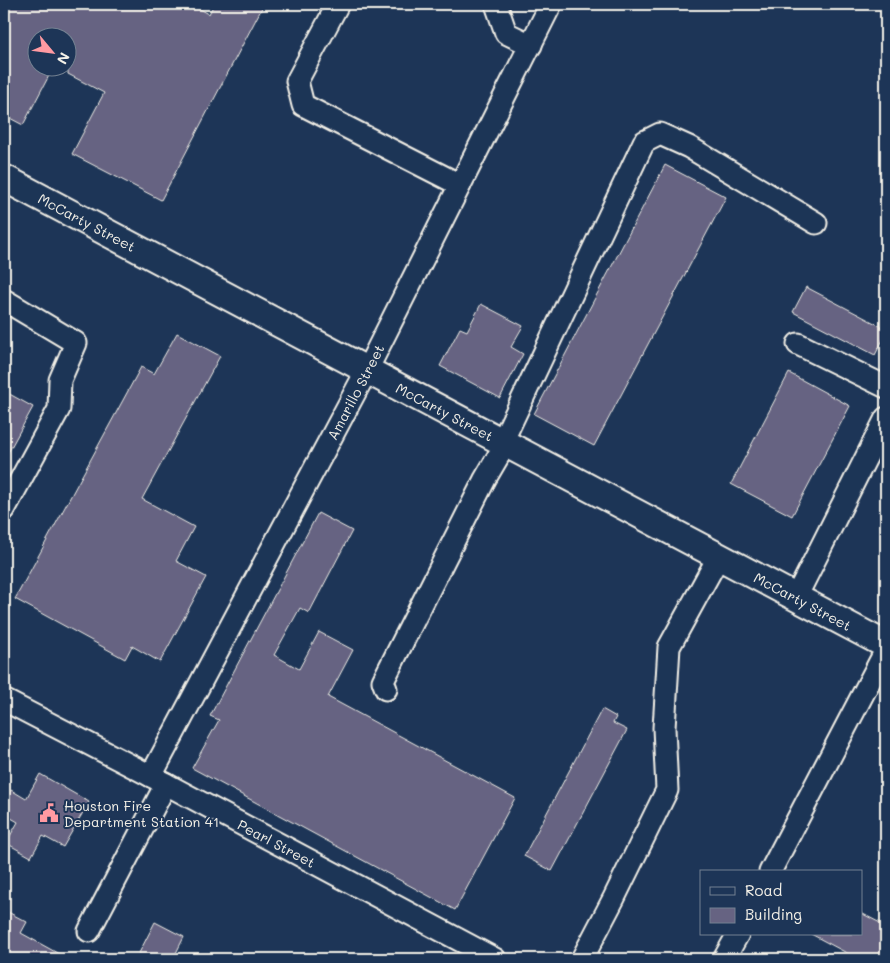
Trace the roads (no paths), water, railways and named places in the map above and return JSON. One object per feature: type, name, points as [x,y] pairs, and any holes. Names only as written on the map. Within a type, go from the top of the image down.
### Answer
[{"type":"main road","name":"McCarty Street","points":[[4,178],[886,644]]},
{"type":"street","points":[[338,4],[296,81],[303,105],[460,185]]},
{"type":"street","points":[[496,4],[506,33],[531,45]]},
{"type":"street","name":"Amarillo Street","points":[[90,931],[159,780],[551,4]]},
{"type":"street","points":[[386,689],[383,681],[504,443],[644,142],[660,134],[689,147],[816,223]]},
{"type":"street","points":[[4,300],[76,343],[60,380],[59,409],[4,510]]},
{"type":"street","points":[[798,344],[886,387]]},
{"type":"street","points":[[796,597],[886,418]]},
{"type":"street","points":[[582,959],[614,898],[666,790],[664,728],[670,647],[719,556]]},
{"type":"street","points":[[771,870],[886,650]]},
{"type":"street","name":"Pearl Street","points":[[4,700],[159,780],[495,959]]},
{"type":"street","points":[[724,959],[737,936]]},
{"type":"place","name":"Houston Fire Department Station 41","points":[[49,813]]}]
